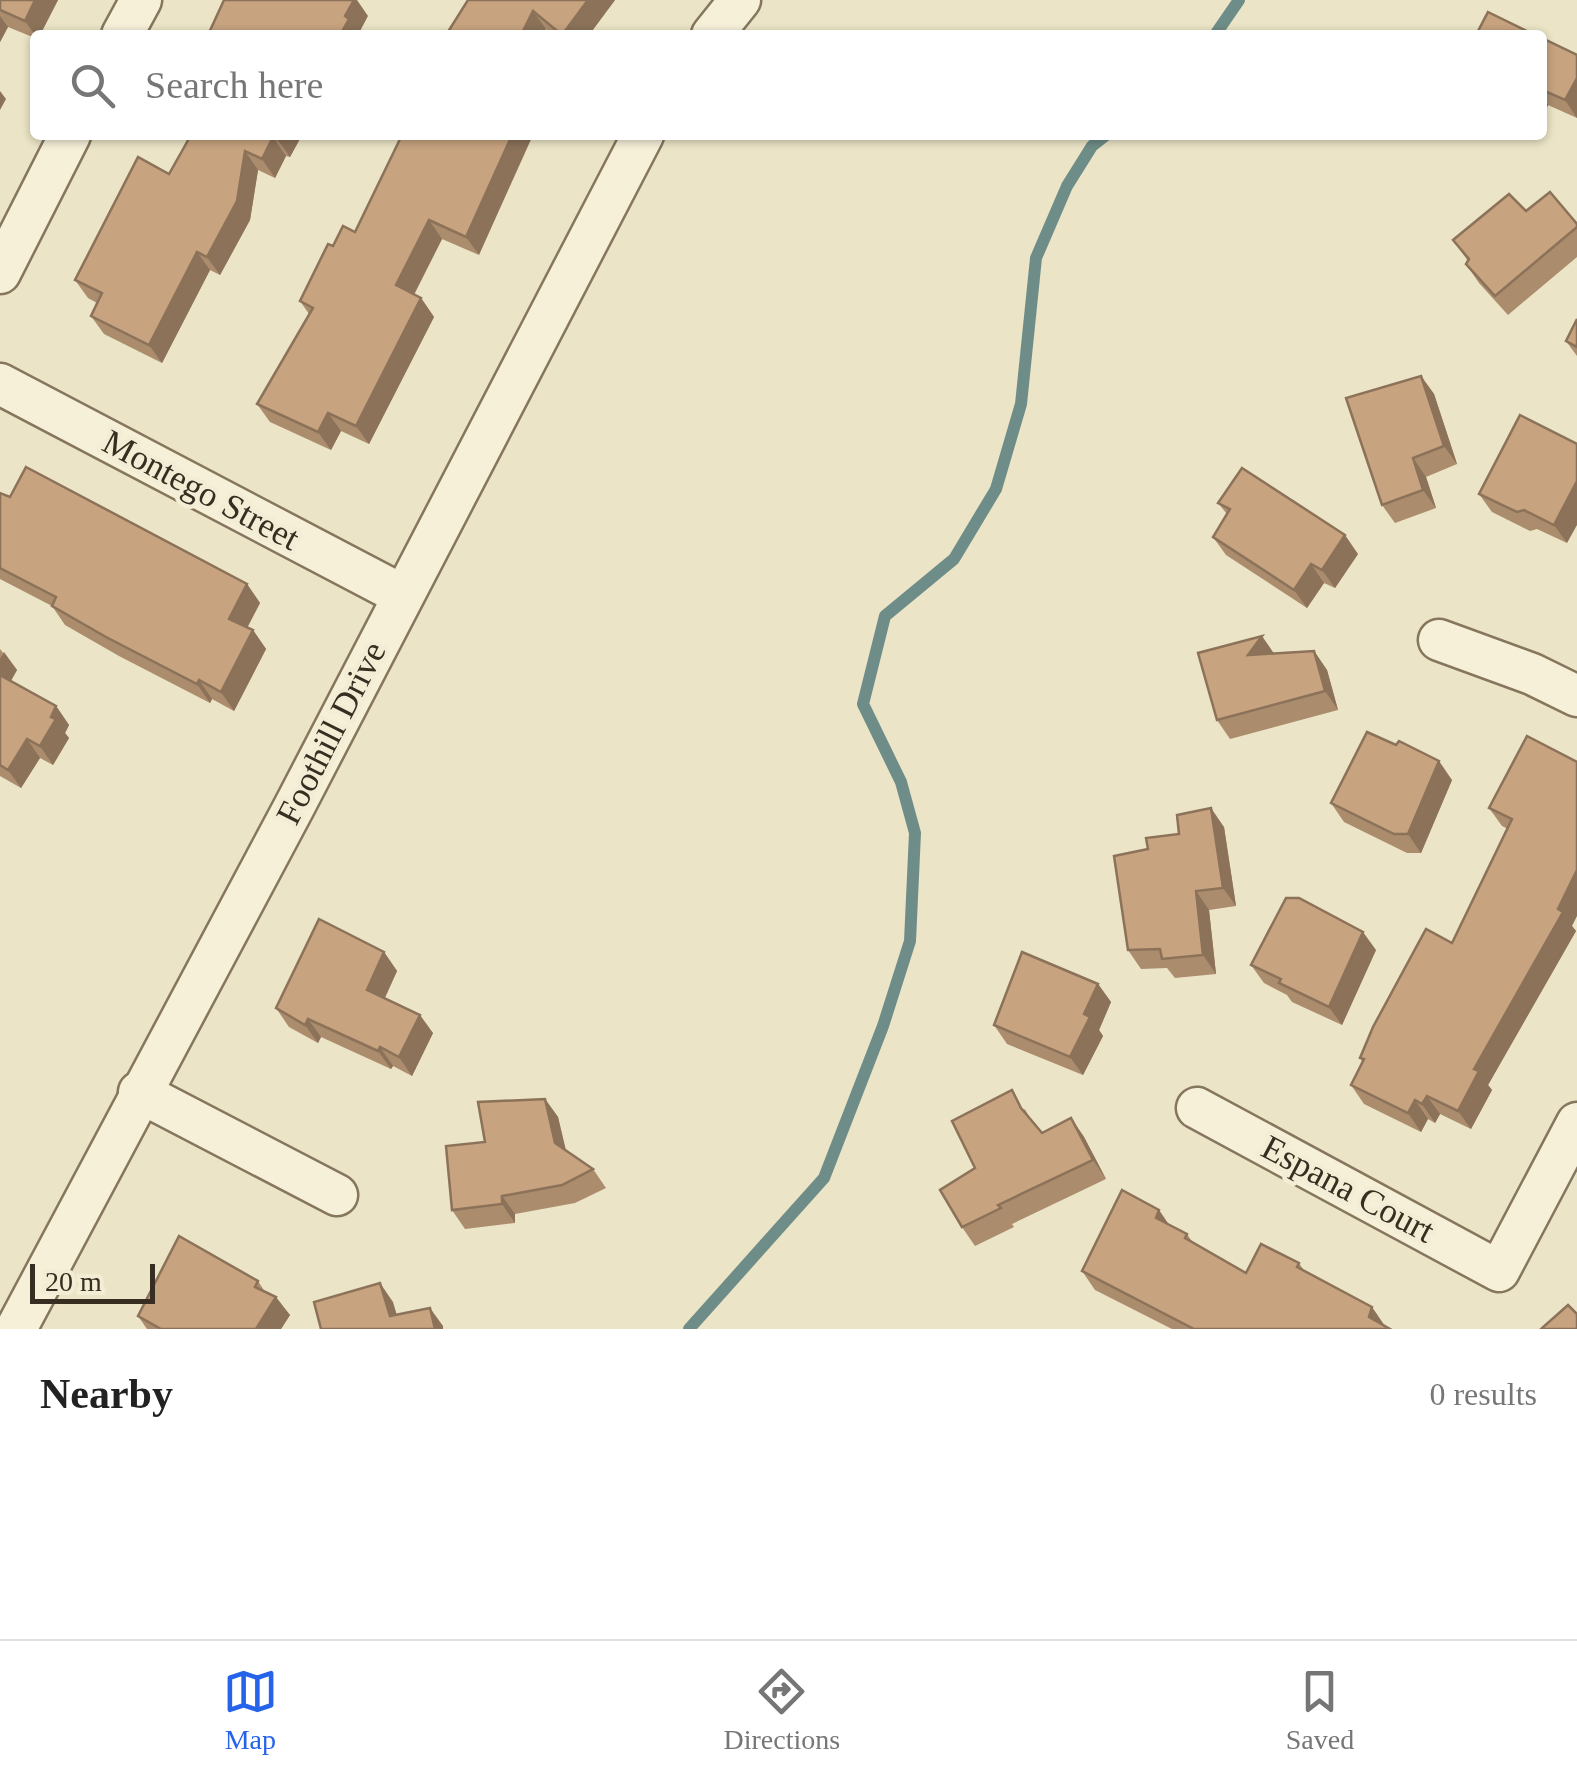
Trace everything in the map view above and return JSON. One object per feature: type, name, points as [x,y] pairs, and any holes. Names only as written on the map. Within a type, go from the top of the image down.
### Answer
[{"type":"street","points":[[125,30],[141,0]]},
{"type":"street","points":[[716,30],[740,0]]},
{"type":"street","points":[[0,273],[67,140]]},
{"type":"street","name":"Foothill Drive","points":[[16,1329],[640,140]]},
{"type":"street","name":"Montego Street","points":[[0,384],[402,596]]},
{"type":"street","points":[[1438,640],[1532,674],[1577,696]]},
{"type":"street","points":[[140,1092],[337,1195]]},
{"type":"street","name":"Espana Court","points":[[1197,1108],[1499,1271],[1577,1123]]},
{"type":"building","points":[[0,0],[35,0],[25,21],[0,10]]},
{"type":"building","points":[[224,0],[354,0],[343,30],[210,30]]},
{"type":"building","points":[[468,0],[588,0],[566,30],[556,30],[533,11],[524,30],[449,30]]},
{"type":"building","points":[[1488,12],[1525,30],[1479,30]]},
{"type":"building","points":[[1547,40],[1577,55],[1577,78],[1565,100],[1547,92]]},
{"type":"building","points":[[188,140],[272,140],[262,159],[245,151],[237,201],[207,257],[197,252],[149,345],[91,316],[102,293],[75,280],[138,157],[169,174]]},
{"type":"building","points":[[400,140],[510,140],[466,237],[429,220],[396,285],[421,298],[356,426],[328,413],[318,432],[257,404],[313,308],[300,301],[328,244],[333,246],[343,226],[355,232]]},
{"type":"building","points":[[1550,192],[1577,227],[1495,296],[1466,264],[1469,259],[1453,240],[1509,194],[1526,211]]},
{"type":"building","points":[[1577,319],[1577,347],[1566,341]]},
{"type":"building","points":[[1421,376],[1444,446],[1413,458],[1423,490],[1382,505],[1346,398]]},
{"type":"building","points":[[1520,415],[1577,444],[1577,481],[1554,525],[1479,494]]},
{"type":"building","points":[[26,467],[247,584],[229,619],[253,630],[221,692],[199,680],[197,684],[106,637],[52,606],[56,597],[0,568],[0,493],[10,497]]},
{"type":"building","points":[[1242,468],[1345,535],[1322,570],[1311,564],[1294,590],[1213,537],[1230,509],[1218,503]]},
{"type":"building","points":[[1262,636],[1248,655],[1314,651],[1325,691],[1217,720],[1198,653]]},
{"type":"building","points":[[0,675],[56,706],[51,717],[56,719],[40,746],[27,739],[8,770],[0,765]]},
{"type":"building","points":[[1367,732],[1396,745],[1399,741],[1439,761],[1408,834],[1394,834],[1331,803]]},
{"type":"building","points":[[1527,736],[1577,762],[1577,870],[1558,909],[1563,912],[1474,1069],[1479,1071],[1458,1111],[1427,1096],[1422,1104],[1415,1100],[1408,1113],[1351,1085],[1373,1027],[1426,929],[1452,943],[1512,819],[1489,808]]},
{"type":"building","points":[[1211,808],[1223,888],[1196,891],[1203,955],[1162,959],[1160,949],[1128,950],[1114,856],[1148,849],[1146,838],[1179,834],[1177,815]]},
{"type":"building","points":[[1286,898],[1299,898],[1363,932],[1329,1007],[1251,965]]},
{"type":"building","points":[[319,919],[384,952],[367,990],[420,1015],[399,1057],[308,1019],[305,1025],[276,1008]]},
{"type":"building","points":[[1022,952],[1098,984],[1084,1014],[1090,1017],[1070,1057],[994,1025]]},
{"type":"building","points":[[1012,1090],[1042,1133],[1071,1118],[1093,1160],[998,1205],[1001,1208],[962,1227],[940,1190],[975,1168],[952,1121]]},
{"type":"building","points":[[545,1099],[555,1143],[593,1169],[562,1185],[502,1196],[502,1204],[452,1210],[446,1146],[485,1142],[478,1102]]},
{"type":"building","points":[[1122,1190],[1159,1210],[1156,1218],[1187,1234],[1185,1238],[1246,1273],[1261,1244],[1299,1263],[1297,1267],[1372,1307],[1369,1317],[1390,1329],[1194,1329],[1082,1271]]},
{"type":"building","points":[[179,1236],[258,1281],[255,1287],[276,1297],[256,1329],[161,1329],[138,1316]]},
{"type":"building","points":[[380,1283],[390,1316],[430,1308],[435,1329],[321,1329],[314,1302]]},
{"type":"building","points":[[1568,1305],[1577,1314],[1577,1329],[1541,1329]]},
{"type":"waterway","points":[[1218,30],[1239,0]]},
{"type":"waterway","points":[[689,1329],[824,1178],[883,1026],[910,941],[915,833],[901,782],[863,704],[885,616],[954,559],[996,489],[1021,404],[1036,258],[1067,186],[1100,140]]}]
